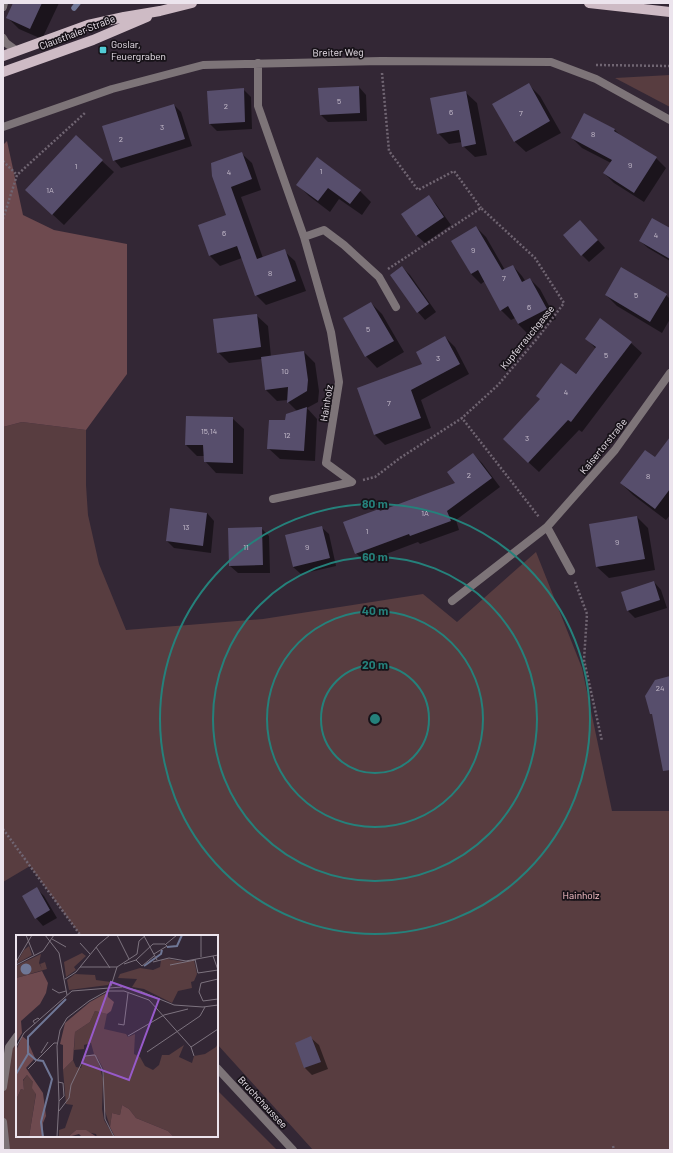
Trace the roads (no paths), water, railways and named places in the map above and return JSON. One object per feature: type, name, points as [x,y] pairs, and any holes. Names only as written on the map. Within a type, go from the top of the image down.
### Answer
[{"type":"main road","name":"Clausthaler Straße","points":[[3,72],[93,40],[160,12],[192,3]]},
{"type":"main road","points":[[589,3],[670,12]]},
{"type":"main road","name":"Clausthaler Straße","points":[[3,56],[88,25],[124,16],[160,12]]},
{"type":"street","points":[[3,7],[4,3]]},
{"type":"street","points":[[3,38],[6,43],[17,51]]},
{"type":"street","name":"Breiter Weg","points":[[3,127],[112,89],[203,65],[381,61],[551,62],[596,79],[670,120]]},
{"type":"street","name":"Hainholz","points":[[258,63],[258,106],[304,237],[331,332],[339,382],[326,463],[352,482],[273,499]]},
{"type":"street","points":[[304,237],[324,230],[344,245],[379,277],[396,307]]},
{"type":"street","name":"Kaisertorstraße","points":[[452,601],[547,527],[615,450],[670,373]]},
{"type":"street","points":[[547,527],[571,571]]},
{"type":"street","points":[[3,1088],[10,1047],[16,1038]]},
{"type":"street","name":"Bruchchaussee","points":[[218,1069],[294,1150]]},
{"type":"street","points":[[3,1122],[6,1150]]},
{"type":"waterway","points":[[74,8],[78,3]]},
{"type":"place","name":"Goslar, Feuergraben","points":[[103,50]]}]
